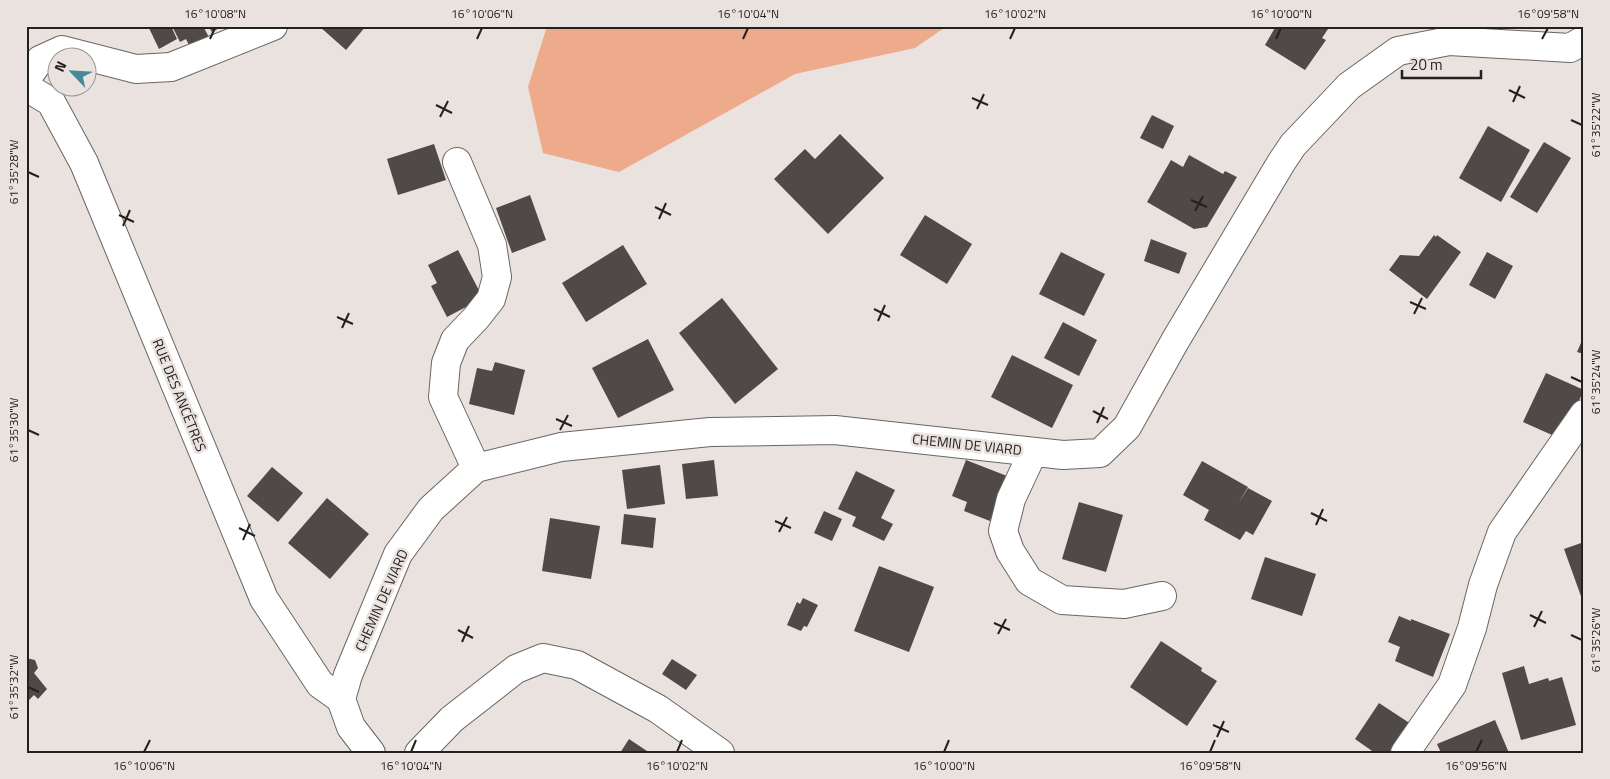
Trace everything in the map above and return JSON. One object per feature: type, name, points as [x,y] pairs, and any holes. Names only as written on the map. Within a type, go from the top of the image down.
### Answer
[{"type":"street","points":[[26,78],[40,60],[62,50],[136,69],[171,67],[273,26]]},
{"type":"street","name":"CHEMIN DE VIARD","points":[[341,699],[348,675],[398,554],[431,509],[476,468],[561,447],[710,432],[835,430],[1063,455],[1100,453],[1127,427],[1175,341],[1281,163],[1293,146],[1349,86],[1398,51],[1449,41],[1570,48],[1584,40]]},
{"type":"street","name":"RUE DES ANCÊTRES","points":[[26,87],[51,102],[84,164],[264,599],[320,684],[341,699]]},
{"type":"street","points":[[457,162],[492,245],[497,276],[491,299],[455,340],[446,362],[443,397],[476,468]]},
{"type":"street","points":[[1405,753],[1452,685],[1472,628],[1483,585],[1502,532],[1584,414]]},
{"type":"street","points":[[1033,452],[1011,499],[1003,531],[1010,551],[1029,580],[1062,600],[1124,604],[1162,596]]},
{"type":"street","points":[[418,753],[452,719],[516,669],[543,658],[577,665],[658,709],[720,753]]},
{"type":"street","points":[[341,699],[351,727],[371,753]]},
{"type":"shaded area","points":[[547,26],[947,26],[915,48],[795,74],[619,172],[543,153],[528,87]]},
{"type":"building","points":[[148,26],[171,26],[177,39],[159,49]]},
{"type":"building","points":[[172,26],[203,26],[212,43],[193,53],[186,39],[180,42]]},
{"type":"building","points":[[208,26],[223,26],[212,32]]},
{"type":"building","points":[[319,26],[366,26],[346,50]]},
{"type":"building","points":[[1276,26],[1330,26],[1322,38],[1326,40],[1305,70],[1265,45]]},
{"type":"building","points":[[1152,115],[1174,126],[1163,149],[1140,138]]},
{"type":"building","points":[[1488,126],[1530,150],[1501,202],[1459,178]]},
{"type":"building","points":[[840,134],[884,178],[828,234],[774,179],[805,149],[815,159]]},
{"type":"building","points":[[1544,142],[1571,158],[1537,213],[1510,197]]},
{"type":"building","points":[[434,144],[446,180],[398,195],[387,159]]},
{"type":"building","points":[[1189,155],[1223,174],[1225,171],[1237,177],[1207,227],[1194,229],[1147,202],[1171,160],[1183,167]]},
{"type":"building","points":[[530,195],[546,240],[512,253],[496,208]]},
{"type":"building","points":[[925,215],[972,244],[947,284],[900,255]]},
{"type":"building","points":[[1434,235],[1436,237],[1437,235],[1461,252],[1427,299],[1389,270],[1400,255],[1419,256]]},
{"type":"building","points":[[1151,239],[1187,253],[1179,274],[1144,261]]},
{"type":"building","points":[[623,245],[647,284],[586,322],[562,283]]},
{"type":"building","points":[[458,250],[483,298],[447,317],[431,286],[437,283],[428,265]]},
{"type":"building","points":[[1061,252],[1105,274],[1084,316],[1039,294]]},
{"type":"building","points":[[1487,252],[1513,266],[1495,299],[1469,285]]},
{"type":"building","points":[[722,298],[778,369],[735,404],[679,333]]},
{"type":"building","points":[[1063,322],[1097,340],[1079,376],[1044,358]]},
{"type":"building","points":[[1584,336],[1584,354],[1577,352]]},
{"type":"building","points":[[648,339],[674,390],[618,418],[592,368]]},
{"type":"building","points":[[1012,355],[1073,385],[1052,428],[991,397]]},
{"type":"building","points":[[495,362],[525,370],[514,415],[469,404],[477,368],[492,371]]},
{"type":"building","points":[[1546,373],[1584,390],[1561,439],[1523,422]]},
{"type":"building","points":[[714,460],[718,496],[686,499],[682,464]]},
{"type":"building","points":[[966,460],[1007,476],[990,521],[964,511],[967,502],[952,496]]},
{"type":"building","points":[[1202,461],[1248,487],[1238,504],[1248,488],[1272,501],[1253,535],[1246,531],[1240,540],[1204,520],[1209,510],[1183,495]]},
{"type":"building","points":[[660,465],[665,504],[627,509],[622,470]]},
{"type":"building","points":[[272,467],[303,493],[278,522],[247,496]]},
{"type":"building","points":[[856,471],[895,490],[881,518],[893,524],[884,541],[852,526],[856,517],[838,509]]},
{"type":"building","points":[[327,498],[369,534],[330,579],[288,543]]},
{"type":"building","points":[[1079,502],[1123,515],[1106,572],[1062,559]]},
{"type":"building","points":[[824,511],[842,519],[832,541],[814,533]]},
{"type":"building","points":[[624,514],[656,518],[653,548],[621,544]]},
{"type":"building","points":[[550,518],[600,526],[591,579],[542,571]]},
{"type":"building","points":[[1584,542],[1584,599],[1582,599],[1564,549]]},
{"type":"building","points":[[1265,557],[1316,574],[1302,616],[1251,599]]},
{"type":"building","points":[[879,566],[934,587],[909,652],[854,631]]},
{"type":"building","points":[[803,598],[818,605],[807,627],[804,626],[801,631],[787,625],[797,602],[800,604]]},
{"type":"building","points":[[1399,616],[1450,634],[1433,677],[1395,661],[1400,647],[1388,642]]},
{"type":"building","points":[[1161,641],[1202,668],[1201,671],[1217,681],[1187,726],[1130,687]]},
{"type":"building","points":[[26,658],[35,660],[38,668],[34,673],[47,689],[38,699],[34,695],[26,703]]},
{"type":"building","points":[[672,659],[697,675],[686,690],[662,674]]},
{"type":"building","points":[[1524,666],[1529,684],[1548,678],[1549,681],[1562,677],[1576,725],[1521,740],[1502,673]]},
{"type":"building","points":[[1379,703],[1411,724],[1392,753],[1375,753],[1355,739]]},
{"type":"building","points":[[1495,720],[1509,753],[1441,753],[1437,744]]},
{"type":"building","points":[[629,739],[650,753],[620,753]]}]
